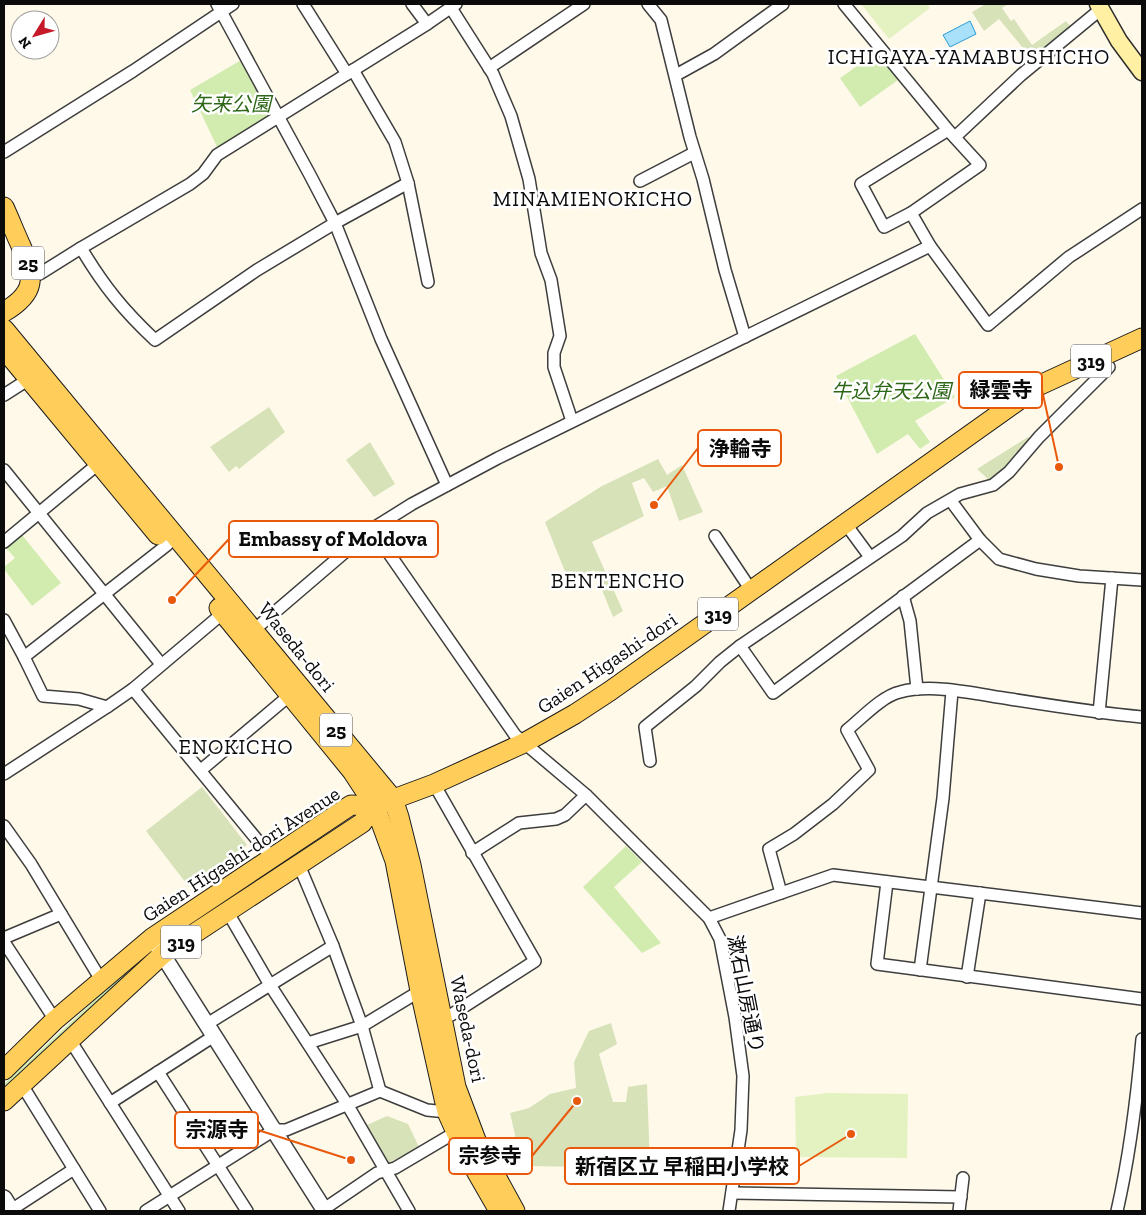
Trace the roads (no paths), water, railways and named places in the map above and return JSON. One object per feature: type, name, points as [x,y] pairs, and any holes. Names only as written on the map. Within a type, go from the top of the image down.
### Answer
[{"type":"main road","points":[[1099,6],[1119,41],[1142,72]]},
{"type":"main road","name":"25","points":[[4,207],[27,259],[32,277],[22,297],[4,312]]},
{"type":"main road","name":"Waseda-dori","points":[[4,329],[254,630],[384,803],[411,864],[456,1087],[476,1140],[507,1210]]},
{"type":"main road","name":"Gaien Higashi-dori","points":[[384,803],[434,784],[524,743],[575,714],[1040,385],[1142,338]]},
{"type":"main road","name":"Waseda-dori","points":[[4,349],[352,771],[384,803],[420,991],[448,1112],[456,1132],[507,1210]]},
{"type":"main road","name":"Gaien Higashi-dori","points":[[1040,385],[1109,366],[1142,353]]},
{"type":"main road","name":"Gaien Higashi-dori Avenue","points":[[5,1065],[101,980],[152,938],[183,916],[351,805],[384,803]]},
{"type":"main road","name":"Gaien Higashi-dori Avenue","points":[[4,1101],[163,954],[362,823],[384,803]]},
{"type":"street","points":[[4,152],[110,86],[220,7],[233,4]]},
{"type":"street","points":[[303,4],[350,72],[394,142],[408,183],[428,282]]},
{"type":"street","points":[[412,4],[427,24]]},
{"type":"street","points":[[489,68],[584,4]]},
{"type":"street","points":[[648,4],[661,20],[725,270],[745,337]]},
{"type":"street","points":[[676,74],[714,54],[783,4]]},
{"type":"street","points":[[844,4],[951,133],[980,164],[911,213],[884,228],[861,184],[951,133],[1022,75],[1099,6]]},
{"type":"street","points":[[32,277],[190,184],[203,174],[217,155],[453,6],[489,68],[511,116],[529,179],[541,253],[551,280],[560,336],[554,353],[554,367],[572,421]]},
{"type":"street","points":[[220,7],[334,223],[384,347],[446,485]]},
{"type":"street","points":[[640,181],[694,153]]},
{"type":"street","points":[[81,248],[116,300],[155,340],[257,270],[334,223],[408,183]]},
{"type":"street","points":[[911,213],[930,246],[989,327],[1069,257],[1142,209]]},
{"type":"street","points":[[254,630],[372,529],[446,485],[572,421],[930,246]]},
{"type":"street","points":[[650,762],[645,728],[696,686],[720,662],[740,646],[902,536],[927,513],[951,501],[960,494],[993,485],[1004,476],[1039,437],[1109,366]]},
{"type":"street","points":[[4,395],[29,380]]},
{"type":"street","points":[[4,542],[98,464]]},
{"type":"street","points":[[4,470],[161,664]]},
{"type":"street","points":[[951,501],[980,540],[999,559],[1079,576],[1142,580]]},
{"type":"street","points":[[845,523],[870,557]]},
{"type":"street","name":"漱石山房通り","points":[[372,529],[515,735],[586,795],[709,918],[720,939],[736,1017],[743,1076],[741,1130],[729,1211]]},
{"type":"street","points":[[715,536],[751,590]]},
{"type":"street","points":[[740,646],[773,693],[980,540]]},
{"type":"street","points":[[24,657],[167,545]]},
{"type":"street","points":[[1098,713],[1112,578]]},
{"type":"street","points":[[903,596],[910,621],[917,689]]},
{"type":"street","points":[[4,774],[107,708],[133,689],[223,613]]},
{"type":"street","points":[[4,620],[43,696],[78,699],[107,708]]},
{"type":"street","points":[[133,689],[272,858]]},
{"type":"street","points":[[781,893],[769,849],[794,834],[833,804],[870,770],[848,730],[874,706],[897,692],[917,689],[952,691],[1098,713],[1142,717]]},
{"type":"street","points":[[920,970],[943,798],[952,691]]},
{"type":"street","points":[[201,770],[290,695]]},
{"type":"street","points":[[434,784],[535,961],[451,1015],[443,1018]]},
{"type":"street","points":[[472,853],[519,823],[556,820],[565,815],[586,795]]},
{"type":"street","points":[[4,826],[30,864],[101,980]]},
{"type":"street","points":[[299,865],[333,946],[362,1026],[380,1091]]},
{"type":"street","points":[[709,918],[833,875],[1142,913]]},
{"type":"street","points":[[887,882],[877,964],[1142,998]]},
{"type":"street","points":[[966,976],[980,893]]},
{"type":"street","points":[[227,911],[270,985],[347,1104],[409,1211]]},
{"type":"street","points":[[55,1020],[4,940],[61,914]]},
{"type":"street","points":[[152,938],[324,1210],[377,1173],[395,1168],[456,1132]]},
{"type":"street","points":[[110,1103],[158,1072],[270,985],[333,946]]},
{"type":"street","points":[[308,1043],[362,1026],[420,991]]},
{"type":"street","points":[[1117,1211],[1128,1160],[1136,1107],[1142,1039]]},
{"type":"street","points":[[70,1040],[178,1211]]},
{"type":"street","points":[[158,1072],[247,1211]]},
{"type":"street","points":[[22,1085],[100,1211]]},
{"type":"street","points":[[146,1211],[274,1130],[286,1130],[380,1091],[427,1110],[448,1112]]},
{"type":"street","points":[[9,1206],[74,1169]]},
{"type":"street","points":[[959,1211],[963,1178]]},
{"type":"street","points":[[732,1193],[961,1196]]},
{"type":"water","points":[[970,21],[976,34],[950,47],[943,35]]},
{"type":"place","name":"緑雲寺","points":[[1059,467]]},
{"type":"place","name":"浄輪寺","points":[[654,505]]},
{"type":"place","name":"Embassy of Moldova","points":[[172,600]]},
{"type":"place","name":"宗参寺","points":[[577,1101]]},
{"type":"place","name":"新宿区立 早稲田小学校","points":[[851,1134]]},
{"type":"place","name":"宗源寺","points":[[351,1160]]},
{"type":"district","name":"ICHIGAYA-YAMABUSHICHO","points":[[969,56]]},
{"type":"district","name":"MINAMIENOKICHO","points":[[593,198]]},
{"type":"district","name":"BENTENCHO","points":[[618,580]]},
{"type":"district","name":"ENOKICHO","points":[[236,746]]},
{"type":"park label","name":"矢来公園","points":[[231,104]]},
{"type":"park label","name":"牛込弁天公園","points":[[891,391]]}]
